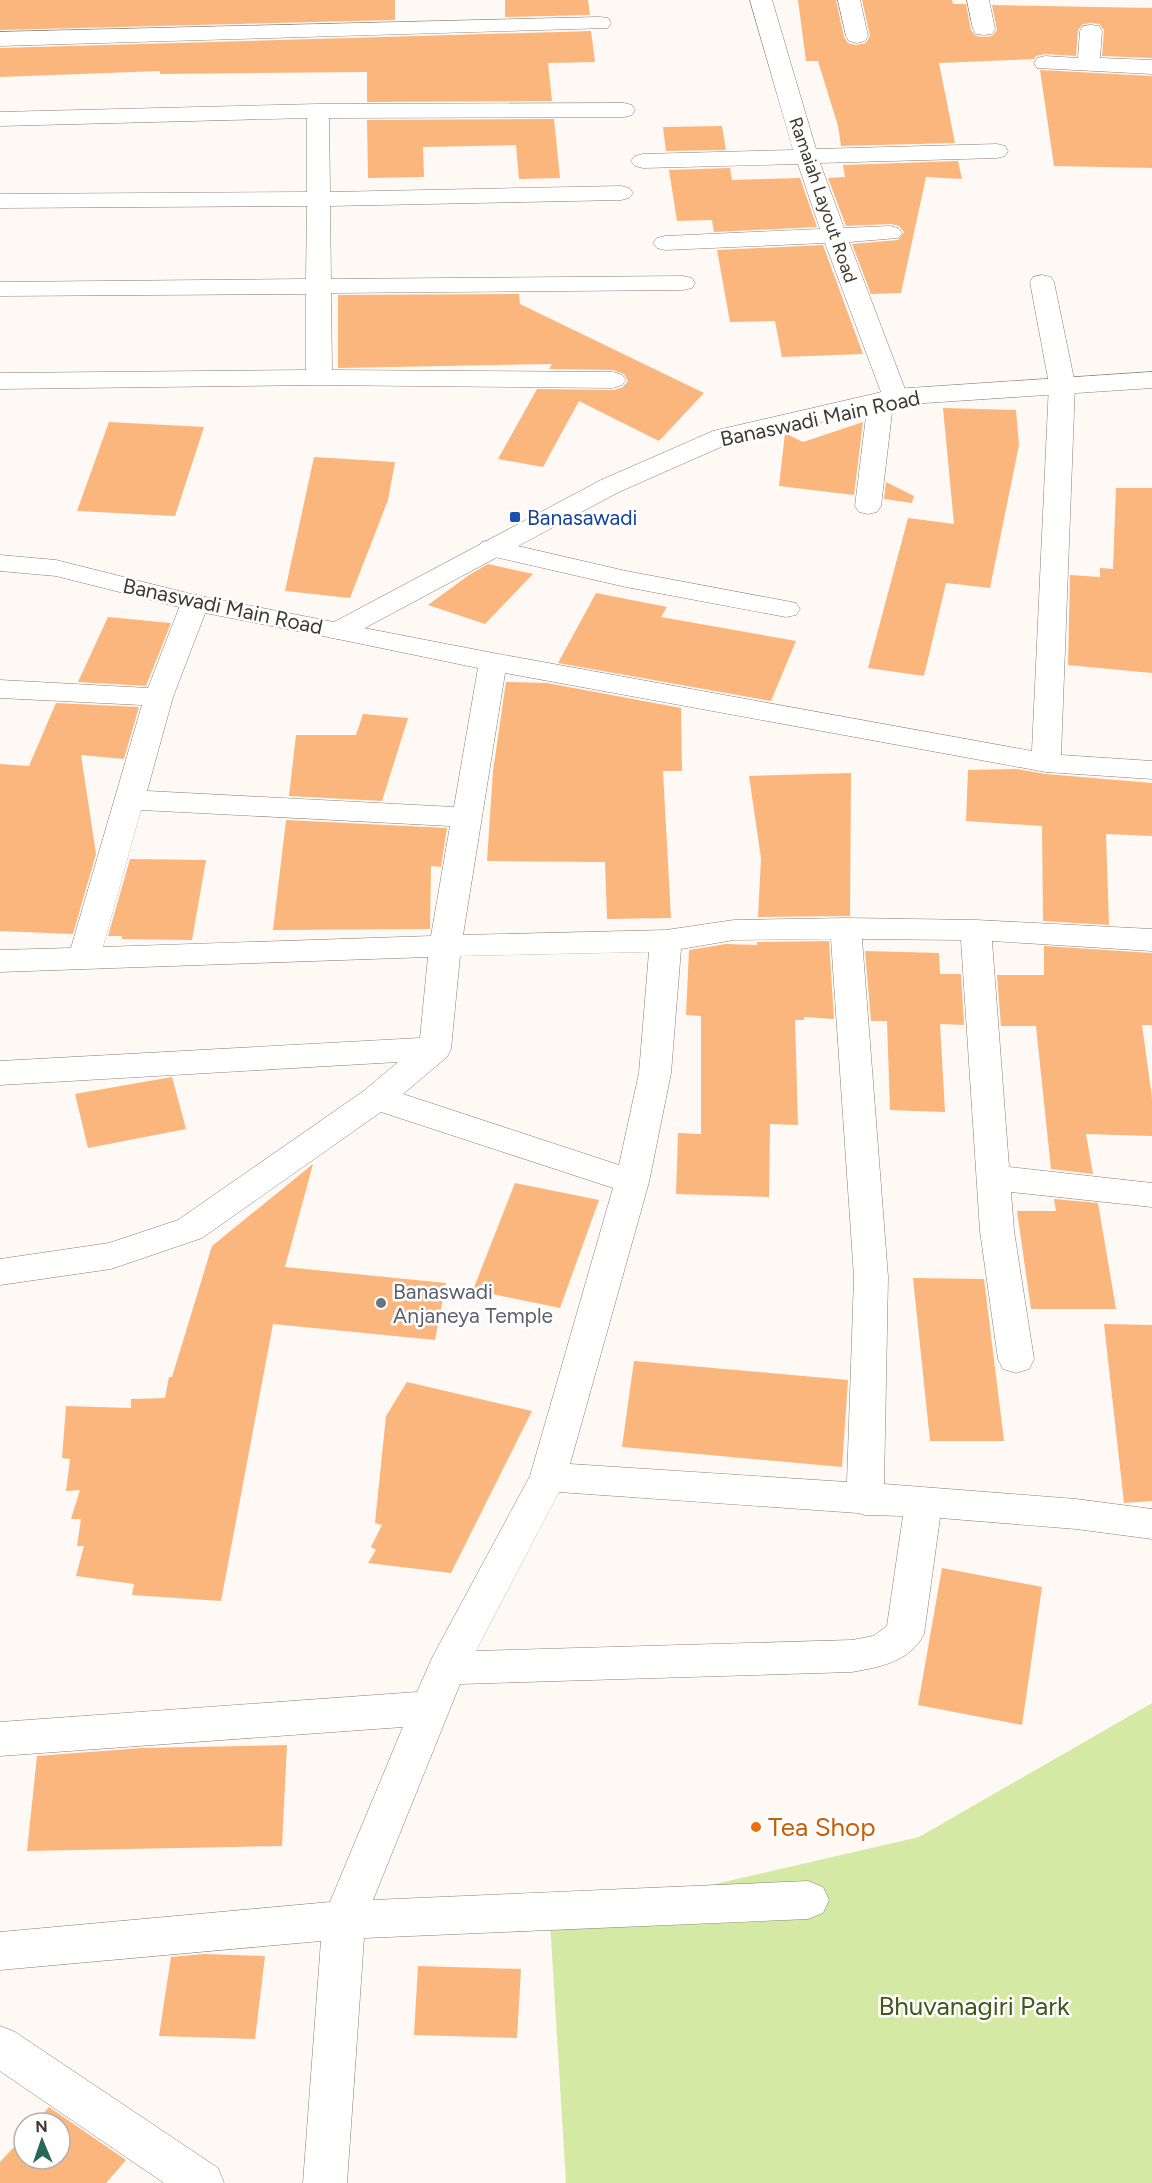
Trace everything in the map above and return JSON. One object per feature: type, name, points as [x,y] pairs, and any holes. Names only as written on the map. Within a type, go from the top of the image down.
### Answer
[{"type":"street","name":"Ramaiah Layout Road","points":[[761,0],[806,155],[888,398]]},
{"type":"street","points":[[849,0],[857,36]]},
{"type":"street","points":[[978,0],[984,29]]},
{"type":"street","points":[[0,39],[600,23]]},
{"type":"street","points":[[1089,65],[1090,31]]},
{"type":"street","points":[[1045,63],[1152,67]]},
{"type":"street","points":[[0,119],[318,111],[624,110]]},
{"type":"street","points":[[318,111],[319,377]]},
{"type":"street","points":[[643,160],[997,151]]},
{"type":"street","points":[[0,201],[317,199],[621,193]]},
{"type":"street","points":[[665,243],[890,233]]},
{"type":"street","points":[[1042,282],[1062,384],[1046,763]]},
{"type":"street","points":[[0,289],[683,283]]},
{"type":"street","points":[[0,381],[319,377],[613,380]]},
{"type":"street","name":"Banaswadi Main Road","points":[[0,563],[56,568],[195,603],[338,631],[610,486],[722,437],[888,398],[1062,384],[1152,380]]},
{"type":"street","points":[[868,506],[888,398]]},
{"type":"street","points":[[492,548],[626,579],[786,609]]},
{"type":"street","points":[[84,958],[159,697],[195,603]]},
{"type":"street","points":[[338,631],[493,663],[1046,763],[1152,770]]},
{"type":"street","points":[[0,1272],[111,1256],[190,1229],[377,1098],[435,1049],[445,946],[493,663]]},
{"type":"street","points":[[0,689],[159,697]]},
{"type":"street","points":[[130,800],[468,816]]},
{"type":"street","points":[[0,961],[666,941],[734,930],[846,928],[976,930],[1152,940]]},
{"type":"street","points":[[846,928],[871,1277],[865,1500]]},
{"type":"street","points":[[976,930],[997,1231],[1016,1359]]},
{"type":"street","points":[[325,2183],[344,1920],[447,1668],[548,1477],[632,1182],[655,1073],[666,941]]},
{"type":"street","points":[[0,1073],[435,1049]]},
{"type":"street","points":[[377,1098],[632,1182]]},
{"type":"street","points":[[993,1178],[1152,1195]]},
{"type":"street","points":[[548,1477],[865,1500],[924,1502],[1076,1514],[1152,1524]]},
{"type":"street","points":[[447,1668],[852,1656],[883,1650],[905,1634],[924,1502]]},
{"type":"street","points":[[0,1739],[430,1708]]},
{"type":"street","points":[[0,1951],[344,1920],[808,1900]]},
{"type":"street","points":[[0,2046],[202,2183]]},
{"type":"green space","name":"Bhuvanagiri Park","points":[[1152,1703],[1152,2183],[566,2183],[550,1922],[919,1837]]},
{"type":"building","points":[[0,0],[395,0],[395,20],[0,30]]},
{"type":"building","points":[[505,0],[588,0],[590,15],[505,17]]},
{"type":"building","points":[[798,0],[836,0],[844,37],[848,43],[856,45],[866,43],[870,36],[862,0],[952,0],[953,4],[966,4],[971,30],[976,36],[984,37],[992,36],[997,30],[992,5],[1152,8],[1152,58],[1102,56],[1104,30],[1099,24],[1091,23],[1083,24],[1078,30],[1076,56],[1045,54],[1036,56],[1034,59],[939,63],[955,143],[841,146],[838,126],[818,61],[806,61]]},
{"type":"building","points":[[591,31],[595,62],[548,63],[552,101],[367,102],[367,72],[160,74],[160,71],[0,77],[0,48]]},
{"type":"building","points":[[1040,70],[1152,76],[1152,168],[1054,166]]},
{"type":"building","points":[[554,119],[560,178],[519,179],[516,145],[423,147],[424,177],[368,178],[367,120]]},
{"type":"building","points":[[722,126],[726,150],[666,151],[663,127]]},
{"type":"building","points":[[958,161],[962,179],[926,177],[901,293],[871,294],[852,244],[898,240],[904,232],[899,226],[891,224],[846,226],[828,178],[845,177],[843,165]]},
{"type":"building","points":[[730,168],[732,180],[800,178],[817,227],[714,232],[712,220],[677,221],[669,170]]},
{"type":"building","points":[[823,245],[863,354],[782,357],[775,321],[730,322],[717,250]]},
{"type":"building","points":[[519,294],[520,304],[704,393],[659,441],[579,401],[543,467],[498,459],[537,389],[614,390],[623,387],[628,381],[624,374],[613,370],[549,369],[552,364],[338,368],[338,295]]},
{"type":"building","points":[[943,408],[1016,410],[1019,445],[990,588],[946,583],[924,676],[868,668],[908,518],[954,524]]},
{"type":"building","points":[[109,422],[204,427],[175,516],[77,511]]},
{"type":"building","points":[[863,422],[854,495],[779,486],[785,433],[803,442]]},
{"type":"building","points":[[314,457],[395,462],[388,500],[350,598],[285,591]]},
{"type":"building","points":[[886,482],[914,496],[912,503],[884,499]]},
{"type":"building","points":[[1116,488],[1152,488],[1152,673],[1068,665],[1070,575],[1100,577],[1100,568],[1113,569]]},
{"type":"building","points":[[488,564],[533,574],[485,624],[428,605],[469,575]]},
{"type":"building","points":[[596,593],[667,607],[661,617],[796,641],[771,701],[558,663]]},
{"type":"building","points":[[108,617],[171,623],[146,686],[78,682]]},
{"type":"building","points":[[506,682],[547,683],[681,708],[682,771],[663,771],[671,918],[607,919],[605,862],[487,861],[493,771]]},
{"type":"building","points":[[56,703],[139,707],[124,759],[81,755],[96,854],[73,934],[0,931],[0,764],[29,766]]},
{"type":"building","points":[[363,714],[408,718],[382,801],[289,796],[296,735],[356,735]]},
{"type":"building","points":[[1016,769],[1046,774],[1152,783],[1152,836],[1106,834],[1109,925],[1043,921],[1042,826],[966,821],[968,770]]},
{"type":"building","points":[[851,773],[850,916],[758,917],[761,858],[749,776]]},
{"type":"building","points":[[286,820],[447,828],[441,867],[431,866],[430,929],[273,930]]},
{"type":"building","points":[[130,859],[206,860],[192,940],[122,939],[122,936],[108,936]]},
{"type":"building","points":[[829,941],[834,1019],[804,1017],[804,1020],[795,1020],[798,1125],[770,1124],[769,1197],[676,1194],[678,1133],[701,1134],[701,1016],[686,1015],[689,950],[726,944],[757,945],[757,942]]},
{"type":"building","points":[[1044,946],[1152,953],[1152,1025],[1142,1025],[1152,1098],[1152,1136],[1086,1134],[1093,1174],[1051,1169],[1036,1026],[1001,1026],[997,975],[1044,975]]},
{"type":"building","points":[[865,951],[939,953],[940,974],[961,974],[964,1025],[940,1024],[945,1112],[890,1110],[887,1021],[871,1021]]},
{"type":"building","points":[[172,1077],[186,1129],[88,1148],[75,1094]]},
{"type":"building","points":[[313,1164],[285,1267],[446,1283],[435,1340],[273,1324],[221,1601],[132,1595],[134,1584],[76,1576],[84,1546],[77,1546],[81,1519],[71,1519],[80,1490],[66,1491],[70,1459],[62,1458],[66,1406],[131,1408],[131,1399],[165,1398],[169,1377],[172,1377],[212,1246]]},
{"type":"building","points":[[515,1183],[599,1200],[560,1308],[473,1290]]},
{"type":"building","points":[[1054,1199],[1098,1203],[1116,1309],[1031,1309],[1017,1211],[1056,1211]]},
{"type":"building","points":[[913,1278],[984,1279],[1004,1441],[930,1441]]},
{"type":"building","points":[[1104,1324],[1152,1325],[1152,1501],[1124,1503]]},
{"type":"building","points":[[634,1361],[848,1380],[842,1467],[622,1447]]},
{"type":"building","points":[[407,1382],[532,1411],[451,1573],[368,1563],[376,1550],[371,1547],[382,1525],[375,1523],[386,1416]]},
{"type":"building","points":[[942,1568],[1042,1587],[1022,1725],[918,1705]]},
{"type":"building","points":[[287,1745],[282,1846],[27,1851],[37,1756],[142,1748]]},
{"type":"building","points":[[204,1954],[265,1956],[255,2039],[159,2036],[171,1957]]},
{"type":"building","points":[[418,1966],[521,1969],[517,2038],[414,2035]]},
{"type":"building","points":[[72,2123],[126,2160],[106,2183],[0,2183],[0,2162],[12,2149],[12,2171],[72,2171]]},
{"type":"place","name":"Banasawadi","points":[[515,517]]},
{"type":"place","name":"Banaswadi Anjaneya Temple","points":[[381,1303]]},
{"type":"place","name":"Tea Shop","points":[[756,1827]]}]
